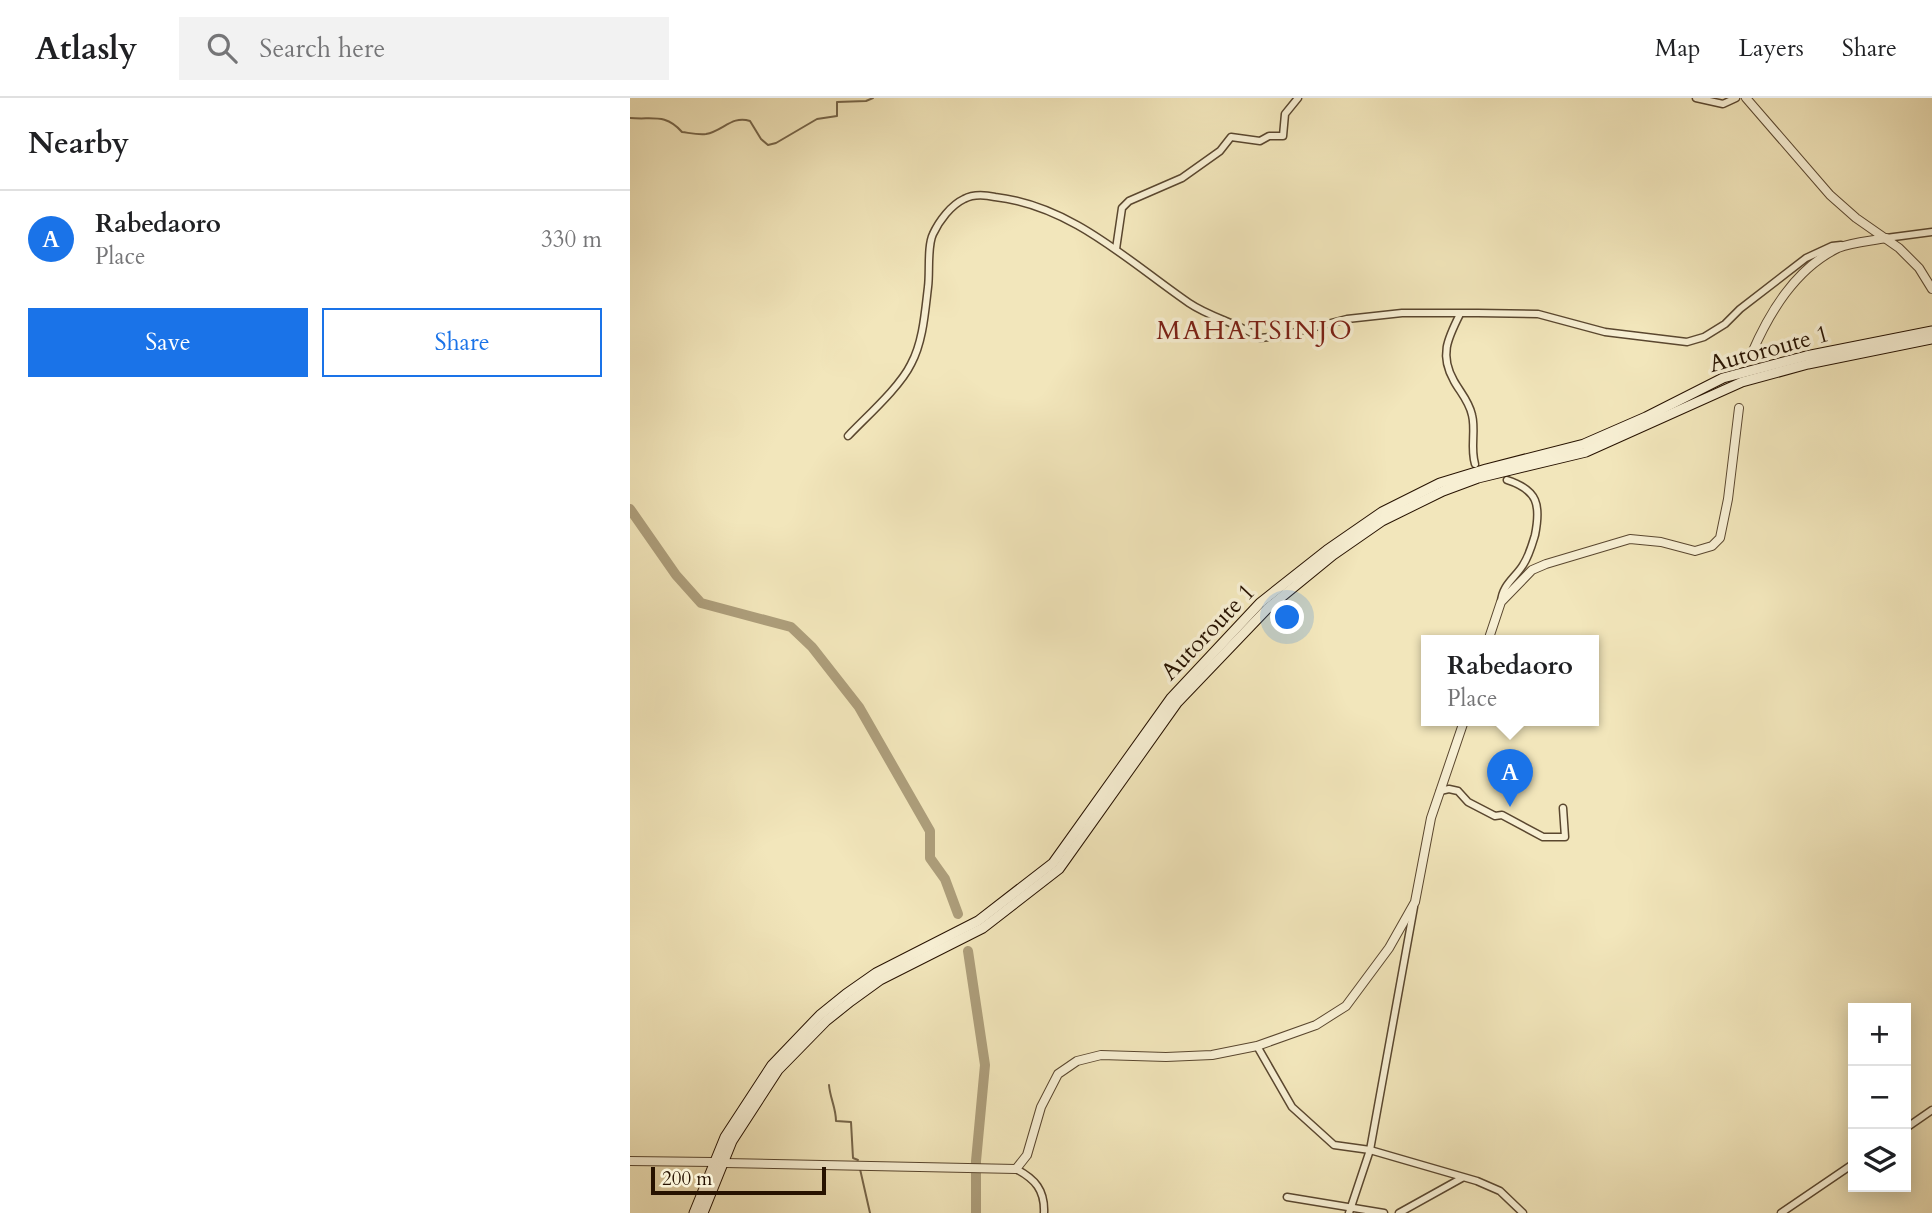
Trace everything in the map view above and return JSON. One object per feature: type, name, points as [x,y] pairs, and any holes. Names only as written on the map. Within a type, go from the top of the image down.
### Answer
[{"type":"main road","name":"Autoroute 1","points":[[694,1213],[725,1137],[772,1065],[820,1015],[846,994],[876,973],[978,921],[1053,863],[1171,698],[1260,603],[1327,550],[1382,512],[1440,483],[1584,444],[1723,378],[1806,356],[1932,331]]},
{"type":"main road","name":"Autoroute 1","points":[[703,1213],[732,1141],[779,1070],[826,1021],[871,987],[983,928],[1059,869],[1177,703],[1267,609],[1333,555],[1382,521],[1443,491],[1478,478],[1587,452],[1742,382],[1808,364],[1932,339]]},
{"type":"street","points":[[1116,249],[1122,208],[1129,201],[1182,178],[1220,151],[1231,137],[1260,141],[1269,136],[1283,136],[1285,114],[1298,98]]},
{"type":"street","points":[[1696,98],[1723,104],[1736,98]]},
{"type":"street","points":[[1746,98],[1830,195],[1856,218],[1899,248],[1919,268],[1932,289]]},
{"type":"street","points":[[848,436],[911,365],[921,337],[931,240],[953,207],[966,197],[997,197],[1031,205],[1072,221],[1116,249],[1192,305],[1260,338],[1280,336],[1347,319],[1402,313],[1538,314],[1605,332],[1687,342],[1704,337],[1725,324],[1740,309],[1806,258],[1832,246],[1932,232]]},
{"type":"street","points":[[1751,355],[1776,304],[1791,286],[1838,248],[1857,243]]},
{"type":"street","points":[[1460,314],[1445,348],[1454,382],[1472,412],[1472,455],[1475,464]]},
{"type":"street","points":[[1501,602],[1532,570],[1630,539],[1661,542],[1695,551],[1712,546],[1720,538],[1726,512],[1739,408]]},
{"type":"street","points":[[1490,635],[1503,591],[1523,565],[1532,546],[1538,511],[1533,495],[1528,490],[1507,480]]},
{"type":"street","points":[[1350,1209],[1370,1150],[1432,818],[1462,726]]},
{"type":"street","points":[[1440,791],[1458,791],[1468,802],[1495,816],[1502,815],[1544,837],[1564,837],[1563,808]]},
{"type":"street","points":[[1016,1169],[1027,1156],[1041,1107],[1058,1074],[1076,1061],[1101,1055],[1212,1055],[1257,1046],[1316,1025],[1346,1006],[1389,948],[1415,902]]},
{"type":"street","points":[[1257,1046],[1292,1107],[1334,1145],[1370,1150],[1440,1168],[1462,1178],[1477,1181],[1500,1191],[1523,1213]]},
{"type":"street","points":[[1911,1125],[1932,1110]]},
{"type":"street","points":[[630,1161],[712,1162]]},
{"type":"street","points":[[725,1163],[1016,1169],[1031,1177],[1040,1187],[1044,1213]]},
{"type":"street","points":[[1782,1213],[1848,1167]]},
{"type":"street","points":[[1399,1213],[1462,1178]]},
{"type":"street","points":[[1287,1197],[1384,1213]]},
{"type":"waterway","points":[[630,118],[664,120],[682,132],[700,134],[712,132],[738,120],[750,121],[768,145],[817,119],[837,116],[837,102],[866,101],[873,98]]},
{"type":"waterway","points":[[630,509],[676,575],[701,603],[791,627],[812,647],[859,707],[930,831],[930,858],[945,879],[958,914]]},
{"type":"waterway","points":[[968,951],[985,1065],[976,1161],[976,1213]]},
{"type":"waterway","points":[[829,1085],[836,1121],[851,1122],[853,1158],[858,1160]]},
{"type":"waterway","points":[[860,1169],[870,1213]]},
{"type":"place","name":"Rabedaoro","points":[[1510,807]]},
{"type":"district","name":"MAHATSINJO","points":[[1255,330]]}]
